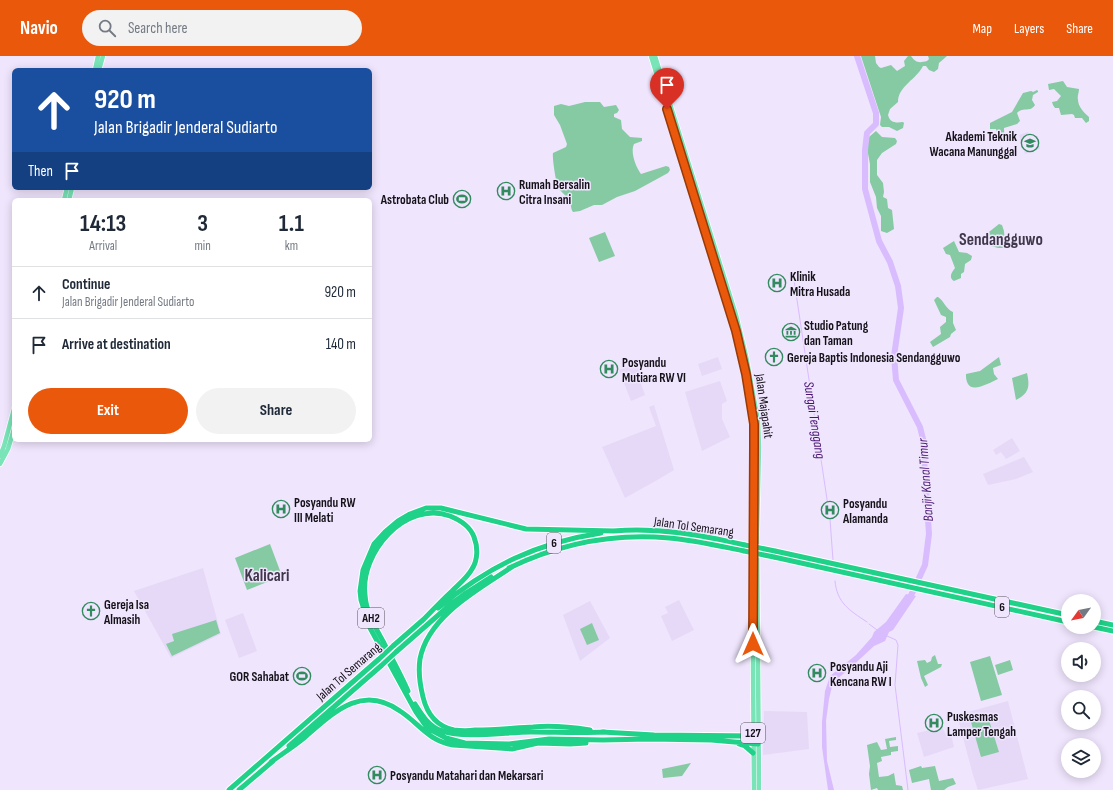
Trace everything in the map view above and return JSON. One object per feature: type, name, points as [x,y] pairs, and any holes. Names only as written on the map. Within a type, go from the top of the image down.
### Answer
[{"type":"highway","name":"AH2","points":[[615,531],[544,531],[526,529],[446,508],[426,508],[410,514],[379,538],[370,552],[363,570],[360,591],[363,610],[370,628],[416,712],[426,726],[431,730],[446,738],[465,743],[509,744],[549,739],[649,739],[711,740],[756,744]]},
{"type":"highway","name":"AH2","points":[[422,621],[470,572],[476,561],[477,548],[472,534],[466,525],[439,512],[428,513],[412,518],[400,524],[388,534],[378,546],[370,560],[364,584],[367,607],[373,624],[412,699],[426,720],[442,731],[458,734],[605,732],[738,737],[755,734]]},
{"type":"highway","name":"Jalan Tol Semarang","points":[[229,790],[422,621],[472,582],[515,558],[556,542],[579,537],[615,531],[641,530],[680,533],[775,551],[894,577],[1061,620]]},
{"type":"highway","name":"Jalan Tol Semarang","points":[[239,790],[451,604],[466,593],[493,576],[512,567],[556,549],[583,542],[632,537],[668,538],[694,541],[774,557],[892,584],[936,589],[1061,614]]},
{"type":"highway","name":"AH2","points":[[512,567],[458,605],[430,633],[420,658],[419,672],[420,686],[428,712],[436,722],[444,727],[455,730],[501,730],[553,726],[605,732]]},
{"type":"highway","points":[[1101,622],[1113,625]]},
{"type":"highway","points":[[1101,628],[1113,631]]},
{"type":"highway","points":[[271,762],[297,744],[332,714],[348,704],[361,701],[376,701],[392,706],[401,711],[429,736],[445,744],[512,749],[538,744],[570,744],[603,740]]},
{"type":"highway","points":[[735,742],[745,746],[753,753]]},
{"type":"main road","points":[[95,68],[98,56]]},
{"type":"main road","points":[[100,68],[103,56]]},
{"type":"main road","name":"127","points":[[651,56],[690,178]]},
{"type":"main road","name":"127","points":[[655,56],[690,178]]},
{"type":"main road","name":"Jalan Majapahit","points":[[690,178],[702,205],[736,331],[746,374],[754,424],[755,734],[759,790]]},
{"type":"main road","name":"Jalan Majapahit","points":[[721,278],[736,315],[746,356],[758,421],[759,447],[757,532],[759,711],[755,734]]},
{"type":"main road","points":[[0,456],[12,417]]},
{"type":"main road","points":[[0,464],[8,449],[12,436]]},
{"type":"main road","name":"Jalan Majapahit","points":[[754,790],[753,753],[756,744]]},
{"type":"shaded area","name":"Akademi Teknik Wacana Manunggal","points":[[1028,132],[1031,137],[1038,136],[1040,149],[1025,154],[1019,135]]},
{"type":"shaded area","points":[[718,357],[722,369],[702,376],[698,364]]},
{"type":"shaded area","points":[[638,363],[642,373],[638,375],[645,395],[631,401],[619,370]]},
{"type":"shaded area","points":[[720,381],[727,401],[722,404],[722,419],[730,437],[702,451],[685,392]]},
{"type":"shaded area","points":[[654,405],[674,470],[625,498],[602,447],[656,426],[649,407]]},
{"type":"shaded area","points":[[1012,438],[1020,451],[1006,459],[1001,452],[996,455],[993,450]]},
{"type":"shaded area","points":[[1024,457],[1033,472],[1016,479],[988,485],[983,474]]},
{"type":"shaded area","points":[[203,568],[221,634],[171,658],[134,591]]},
{"type":"shaded area","points":[[906,594],[916,596],[893,630],[889,632],[885,641],[874,646],[833,682],[826,721],[827,761],[834,790],[828,790],[822,747],[822,722],[825,691],[830,676],[856,655],[872,637],[874,632],[886,622]]},
{"type":"shaded area","points":[[679,600],[694,630],[672,641],[661,616],[668,613],[665,607]]},
{"type":"shaded area","points":[[590,601],[610,638],[580,661],[563,615]]},
{"type":"shaded area","points":[[243,613],[257,651],[239,658],[225,620]]},
{"type":"shaded area","points":[[1008,701],[1028,779],[978,790],[957,715]]},
{"type":"shaded area","points":[[764,711],[807,712],[809,749],[763,755]]},
{"type":"shaded area","points":[[942,727],[946,735],[951,734],[954,747],[924,757],[917,733]]},
{"type":"green space","points":[[861,56],[875,56],[876,63],[879,67],[881,68],[891,65],[897,71],[905,66],[904,61],[908,56],[911,56],[914,60],[920,62],[927,61],[929,59],[928,56],[947,56],[939,63],[938,69],[934,72],[929,70],[926,66],[923,66],[917,75],[901,91],[898,102],[890,109],[888,115],[892,121],[904,123],[903,128],[897,131],[889,127],[882,127],[880,125],[881,117]]},
{"type":"green space","points":[[1063,81],[1067,87],[1079,89],[1079,105],[1089,117],[1089,121],[1086,123],[1082,118],[1075,118],[1072,114],[1061,115],[1059,108],[1055,108],[1053,105],[1052,102],[1057,101],[1061,96],[1054,89],[1049,90],[1048,84]]},
{"type":"green space","points":[[1037,90],[1038,92],[1033,95],[1032,100],[1035,105],[1031,109],[1022,110],[1017,113],[1020,121],[1017,124],[1004,128],[1003,138],[1001,141],[998,141],[996,129],[990,129],[990,123],[1012,112],[1023,93]]},
{"type":"green space","points":[[585,102],[600,102],[604,107],[616,105],[619,110],[614,114],[614,117],[621,120],[622,129],[630,137],[642,138],[642,141],[634,144],[633,148],[633,156],[637,168],[641,174],[666,166],[669,167],[670,170],[668,173],[635,191],[617,197],[602,205],[594,205],[580,211],[573,212],[569,200],[558,188],[555,176],[553,153],[566,147],[567,144],[560,125],[554,115],[554,106],[561,104],[569,106]]},
{"type":"green space","points":[[876,131],[882,137],[895,138],[897,141],[896,144],[882,153],[877,160],[877,175],[883,183],[883,197],[887,199],[888,208],[892,210],[894,229],[887,233],[881,231],[881,216],[877,208],[876,197],[870,182],[870,164],[866,143],[869,137]]},
{"type":"green space","points":[[999,224],[1002,225],[1004,231],[1005,245],[1003,248],[988,245],[990,236],[989,232]]},
{"type":"green space","points":[[605,232],[615,256],[599,262],[589,238]]},
{"type":"green space","points":[[954,241],[959,252],[967,253],[972,256],[971,260],[965,264],[964,272],[961,274],[961,278],[954,281],[951,276],[955,268],[950,255],[946,254],[943,248]]},
{"type":"green space","points":[[937,297],[953,312],[953,323],[956,330],[950,337],[933,347],[930,342],[941,334],[940,327],[946,322],[946,317],[941,315],[934,300]]},
{"type":"green space","points":[[999,357],[1001,365],[993,368],[994,374],[998,379],[978,387],[970,386],[968,384],[966,374],[980,371]]},
{"type":"green space","points":[[1027,373],[1028,389],[1024,395],[1016,400],[1012,378]]},
{"type":"green space","points":[[270,544],[282,576],[247,590],[235,558]]},
{"type":"green space","points":[[216,620],[220,633],[172,656],[166,644],[174,641],[172,634]]},
{"type":"green space","points":[[592,623],[599,640],[587,645],[580,629]]},
{"type":"green space","points":[[935,655],[938,664],[942,664],[941,667],[924,676],[928,685],[925,687],[917,661],[925,660],[927,663],[931,661],[932,657]]},
{"type":"green space","points":[[990,656],[1002,695],[981,701],[970,662]]},
{"type":"green space","points":[[1010,660],[1013,670],[998,675],[995,665]]},
{"type":"green space","points":[[988,717],[999,752],[981,757],[971,722]]},
{"type":"green space","points":[[896,737],[896,740],[889,741],[890,747],[898,746],[898,751],[891,752],[891,755],[881,757],[882,761],[877,763],[879,777],[888,776],[894,773],[896,785],[902,786],[903,790],[878,790],[877,788],[871,790],[867,745],[877,742],[881,750],[887,749],[885,739]]},
{"type":"green space","points":[[691,763],[682,776],[663,778],[662,769]]},
{"type":"green space","points":[[921,766],[922,768],[935,766],[939,781],[953,778],[956,784],[944,790],[931,790],[929,779],[912,783],[909,770]]},
{"type":"waterway","name":"Banjir Kanal Timur","points":[[857,56],[876,113],[876,124],[867,133],[865,150],[865,189],[879,241],[890,262],[898,286],[901,308],[894,356],[896,380],[920,427],[924,443],[929,534],[925,565],[908,602]]},
{"type":"waterway","name":"Sungai Tenggang","points":[[794,280],[830,519],[833,560]]},
{"type":"waterway","points":[[835,581],[836,589],[841,600],[849,610],[867,622]]},
{"type":"waterway","points":[[869,624],[877,630]]},
{"type":"waterway","points":[[887,636],[896,640],[898,645],[895,685],[908,790]]},
{"type":"place","name":"Akademi Teknik Wacana Manunggal","points":[[1030,143]]},
{"type":"place","name":"Rumah Bersalin Citra Insani","points":[[506,191]]},
{"type":"place","name":"Astrobata Club","points":[[462,199]]},
{"type":"place","name":"Klinik Mitra Husada","points":[[777,283]]},
{"type":"place","name":"Studio Patung dan Taman","points":[[791,332]]},
{"type":"place","name":"Gereja Baptis Indonesia Sendangguwo","points":[[774,357]]},
{"type":"place","name":"Posyandu Mutiara RW VI","points":[[609,369]]},
{"type":"place","name":"Posyandu RW III Melati","points":[[281,509]]},
{"type":"place","name":"Posyandu Alamanda","points":[[830,510]]},
{"type":"place","name":"Gereja Isa Almasih","points":[[91,611]]},
{"type":"place","name":"Posyandu Aji Kencana RW I","points":[[817,673]]},
{"type":"place","name":"GOR Sahabat","points":[[302,676]]},
{"type":"place","name":"Puskesmas Lamper Tengah","points":[[934,723]]},
{"type":"place","name":"Posyandu Matahari dan Mekarsari","points":[[377,775]]},
{"type":"district","name":"Sendangguwo","points":[[1001,239]]},
{"type":"district","name":"Kalicari","points":[[267,575]]},
{"type":"route","points":[[667,109],[736,331],[746,374],[754,424],[753,644]]}]
